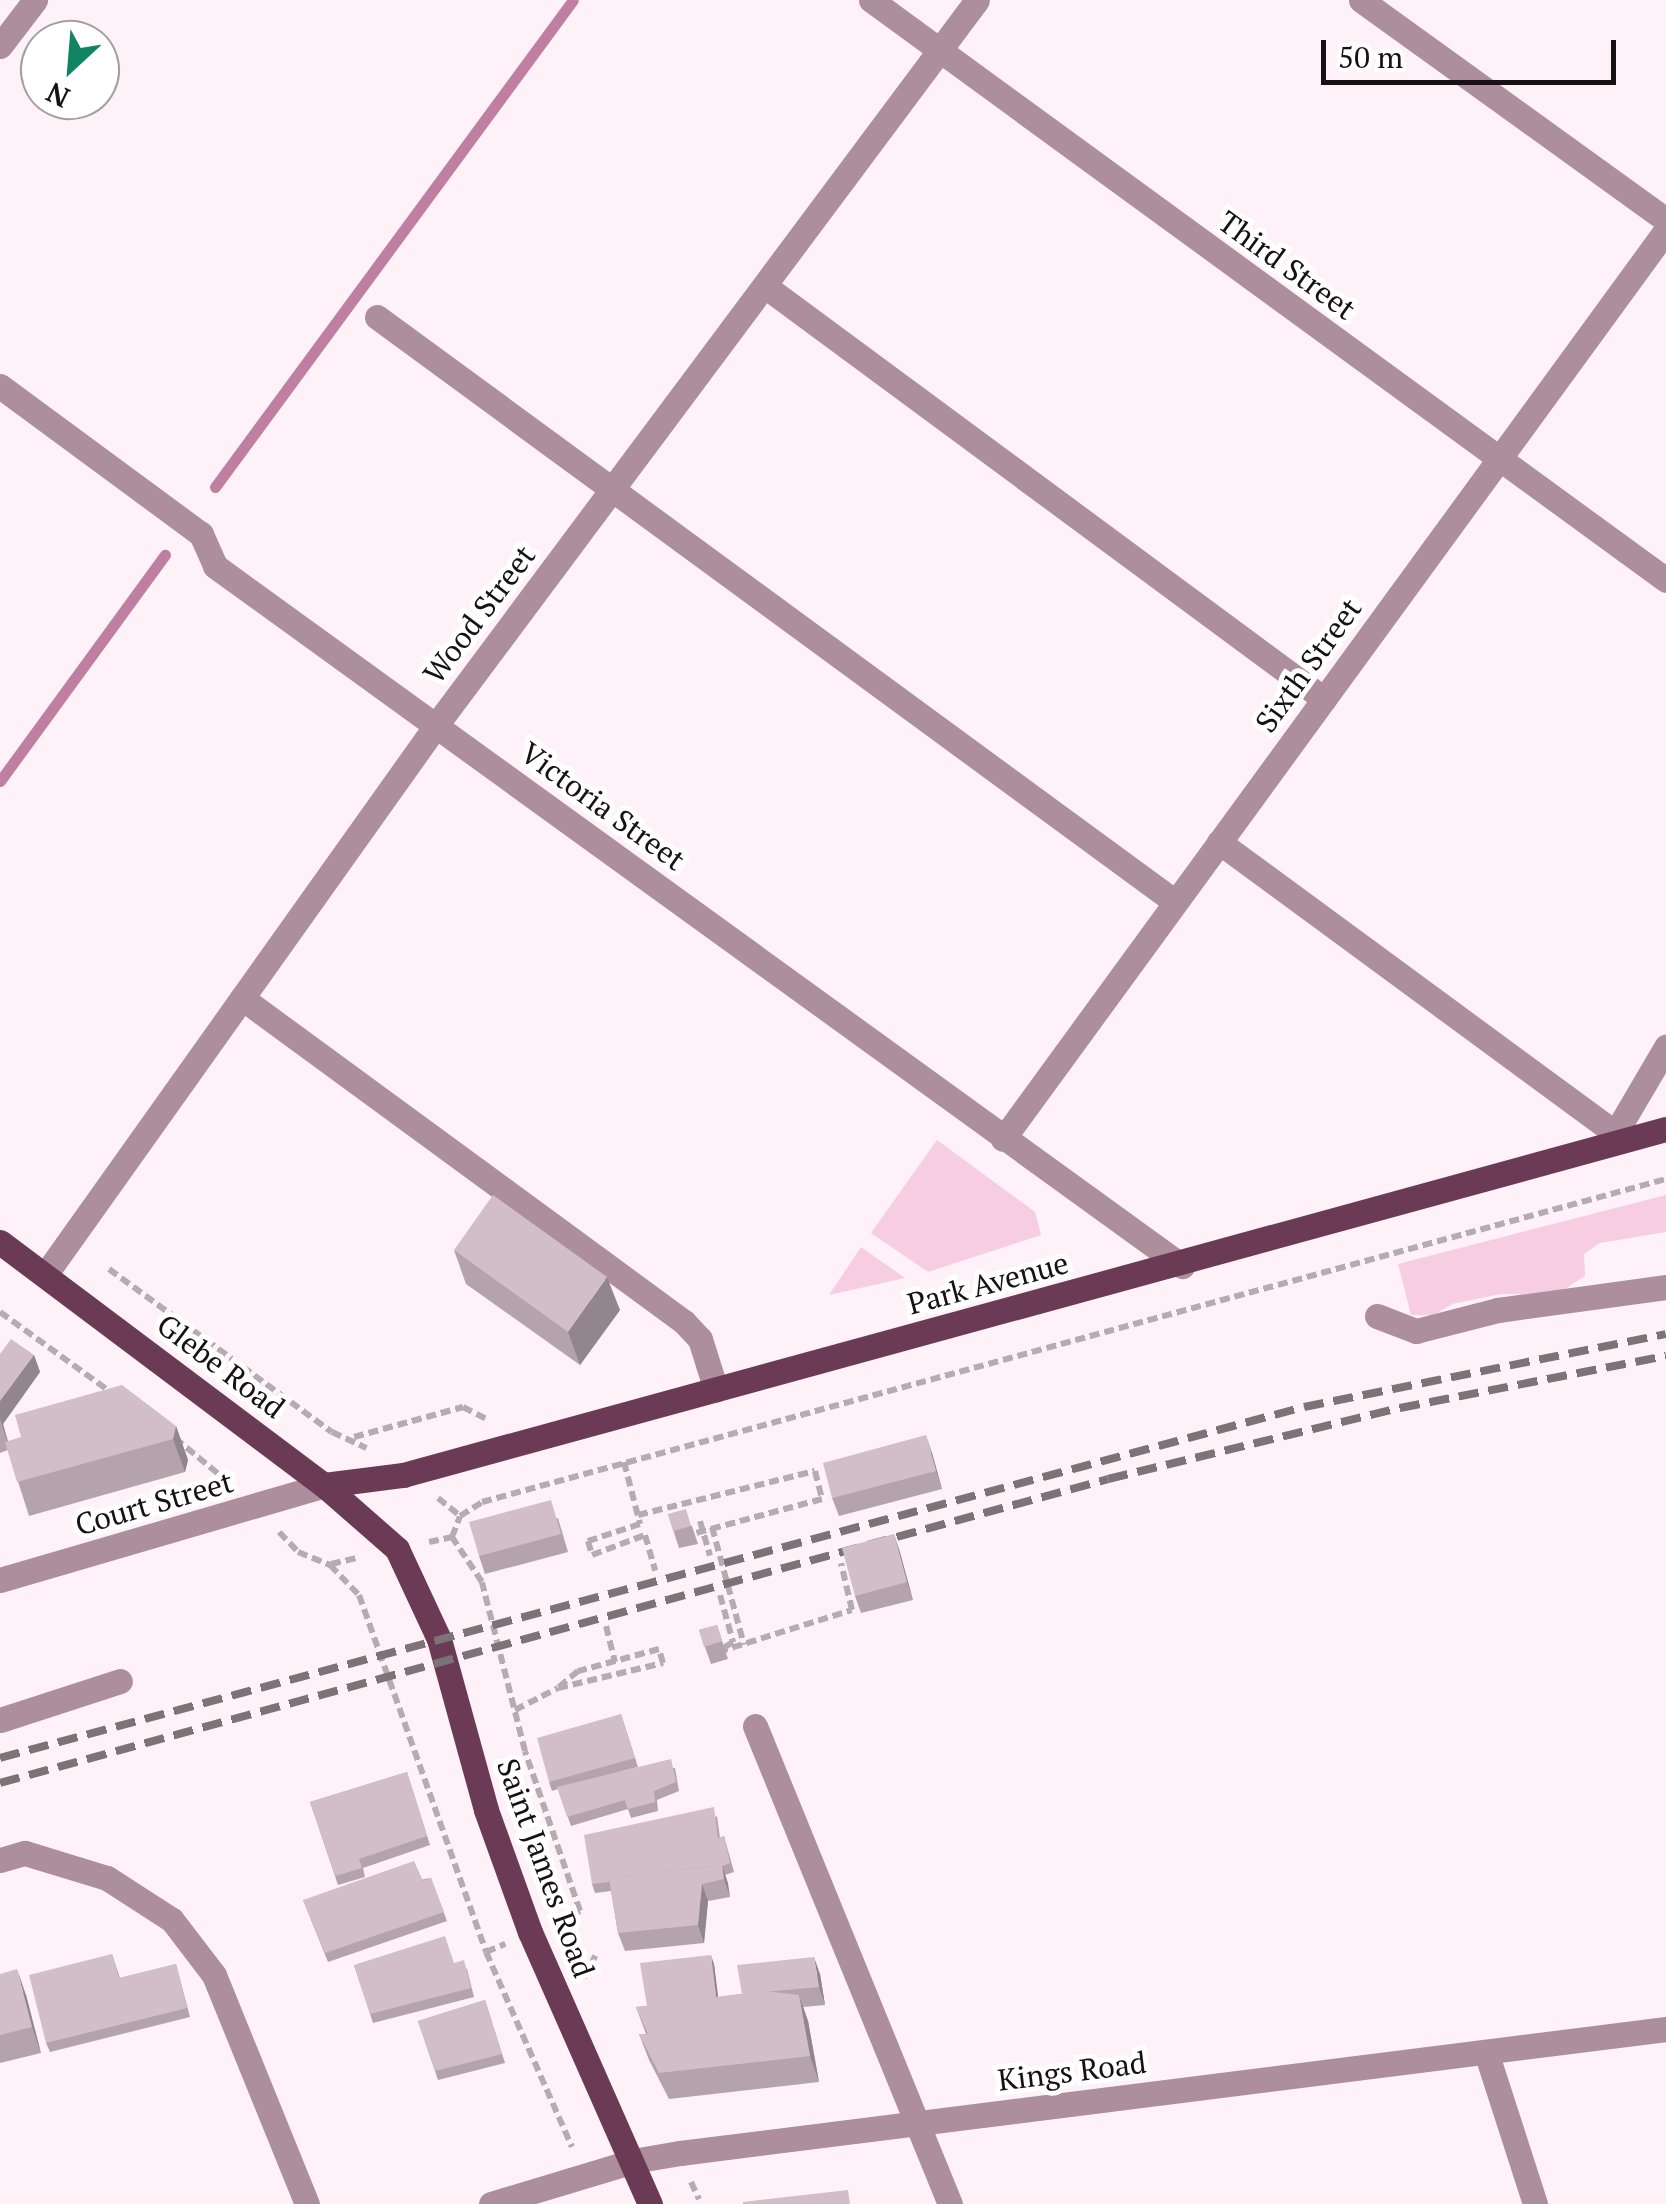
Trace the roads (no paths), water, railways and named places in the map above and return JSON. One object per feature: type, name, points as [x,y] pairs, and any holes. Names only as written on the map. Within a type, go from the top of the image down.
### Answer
[{"type":"main road","name":"Park Avenue","points":[[324,1485],[404,1475],[1182,1266],[1612,1138],[1666,1129]]},
{"type":"main road","name":"Glebe Road","points":[[0,1242],[324,1485],[397,1549]]},
{"type":"main road","name":"Saint James Road","points":[[397,1549],[439,1639],[486,1810],[530,1932],[650,2204]]},
{"type":"street","points":[[0,46],[34,0]]},
{"type":"street","name":"Third Street","points":[[871,0],[1666,580]]},
{"type":"street","name":"Wood Street","points":[[45,1274],[437,724],[977,0]]},
{"type":"street","points":[[1361,0],[1395,10],[1666,220]]},
{"type":"street","name":"Sixth Street","points":[[1003,1139],[1666,230]]},
{"type":"street","points":[[765,286],[1324,698]]},
{"type":"street","points":[[377,318],[1175,902]]},
{"type":"street","name":"Victoria Street","points":[[0,386],[201,534],[215,566],[1182,1266]]},
{"type":"street","points":[[1219,842],[1612,1138],[1666,1048]]},
{"type":"street","points":[[242,998],[684,1322],[700,1339],[716,1390]]},
{"type":"street","points":[[1377,1316],[1416,1331],[1498,1310],[1666,1287]]},
{"type":"street","name":"Court Street","points":[[0,1580],[324,1485]]},
{"type":"street","points":[[0,1720],[120,1680]]},
{"type":"street","points":[[755,1726],[950,2204]]},
{"type":"street","points":[[0,1860],[25,1853],[107,1878],[172,1920],[214,1974],[307,2204]]},
{"type":"street","name":"Kings Road","points":[[491,2204],[633,2160],[1666,2029]]},
{"type":"street","points":[[1486,2052],[1535,2204]]},
{"type":"waterway","points":[[215,487],[573,0]]},
{"type":"waterway","points":[[0,781],[165,555]]},
{"type":"railway","points":[[0,1758],[1304,1407],[1666,1334]]},
{"type":"railway","points":[[0,1783],[1108,1479],[1400,1408],[1666,1356]]}]
